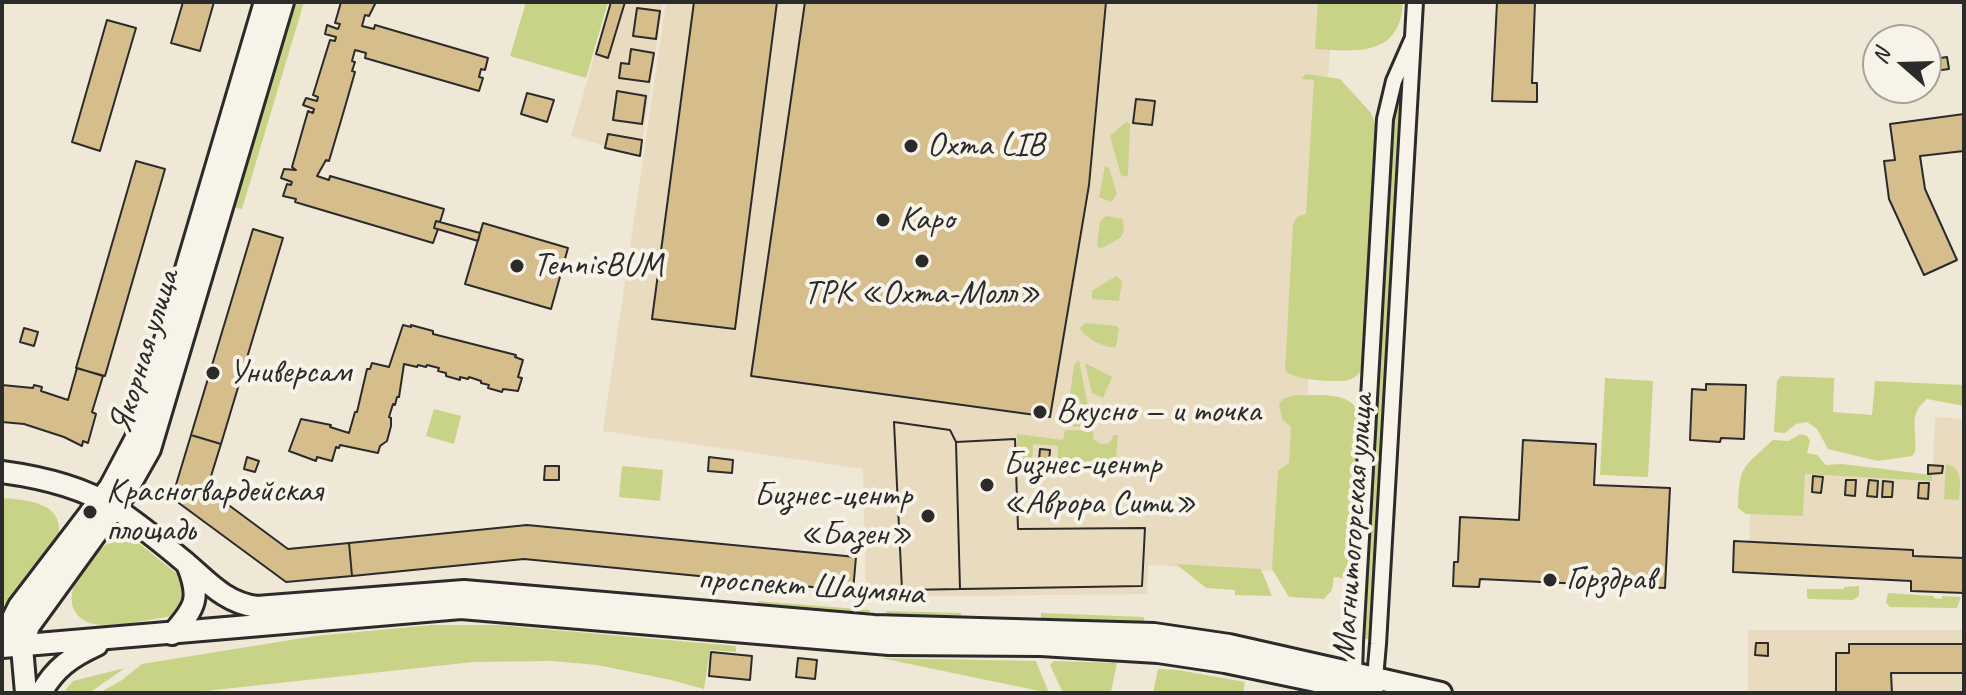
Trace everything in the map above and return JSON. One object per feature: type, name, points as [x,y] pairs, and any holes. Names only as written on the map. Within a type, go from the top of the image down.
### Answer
[{"type":"street","name":"Якорная улица","points":[[108,504],[136,438],[265,2]]},
{"type":"street","name":"Якорная улица","points":[[26,693],[7,647],[38,612],[108,504],[150,449],[283,2]]},
{"type":"street","name":"Магнитогорская улица","points":[[1366,683],[1415,2]]},
{"type":"street","name":"Магнитогорская улица","points":[[1366,683],[1385,119],[1394,81],[1412,40]]},
{"type":"street","points":[[2,472],[29,475],[108,504],[187,564],[195,583],[193,609],[172,634],[7,647],[19,693]]},
{"type":"street","name":"проспект Шаумяна","points":[[187,564],[230,600],[257,607],[435,591],[502,593],[874,626],[1154,634],[1229,645],[1366,683]]},
{"type":"street","name":"проспект Шаумяна","points":[[172,634],[430,609],[485,609],[889,644],[1126,649],[1441,693]]},
{"type":"street","points":[[41,693],[59,666],[110,639]]},
{"type":"shaded area","points":[[610,2],[663,2],[640,157],[571,136]]},
{"type":"shaded area","points":[[666,2],[1333,2],[1296,572],[1148,565],[1147,594],[866,597],[863,469],[603,431]]},
{"type":"shaded area","points":[[1935,417],[1964,419],[1964,558],[1913,556],[1912,550],[1749,542],[1750,514],[1802,516],[1805,474],[1932,480]]},
{"type":"shaded area","points":[[1748,630],[1964,630],[1964,693],[1748,693]]},
{"type":"green space","points":[[292,2],[304,2],[242,209],[232,207]]},
{"type":"green space","points":[[526,2],[608,2],[586,78],[510,56]]},
{"type":"green space","points":[[1318,2],[1403,2],[1400,20],[1385,42],[1360,50],[1346,50],[1315,49]]},
{"type":"green space","points":[[1306,74],[1340,79],[1371,113],[1376,126],[1363,368],[1355,377],[1342,381],[1305,378],[1285,370],[1293,224],[1297,217],[1306,214],[1314,80],[1301,79]]},
{"type":"green space","points":[[1398,104],[1370,639],[1364,639],[1395,106]]},
{"type":"green space","points":[[1126,122],[1130,124],[1128,175],[1125,177],[1121,175],[1110,136]]},
{"type":"green space","points":[[1105,166],[1109,168],[1117,194],[1111,202],[1099,197]]},
{"type":"green space","points":[[1106,216],[1123,219],[1124,232],[1120,238],[1100,249],[1097,245],[1100,221]]},
{"type":"green space","points":[[1116,276],[1122,281],[1119,301],[1092,299],[1092,291]]},
{"type":"green space","points":[[1085,323],[1117,326],[1116,347],[1091,339],[1080,328]]},
{"type":"green space","points":[[1079,360],[1092,427],[1066,426],[1074,365]]},
{"type":"green space","points":[[1085,363],[1112,377],[1103,398],[1092,393]]},
{"type":"green space","points":[[1781,376],[1834,378],[1833,412],[1872,415],[1875,381],[1964,385],[1964,406],[1927,399],[1915,417],[1915,452],[1912,456],[1878,461],[1828,449],[1817,429],[1807,422],[1796,424],[1785,433],[1774,432],[1777,381]]},
{"type":"green space","points":[[1605,378],[1653,381],[1648,477],[1600,475]]},
{"type":"green space","points":[[1296,395],[1342,398],[1356,407],[1360,415],[1350,579],[1334,577],[1332,590],[1324,599],[1289,597],[1272,569],[1278,471],[1289,463],[1291,427],[1282,419],[1279,404],[1283,399]]},
{"type":"green space","points":[[434,409],[461,416],[454,444],[426,436]]},
{"type":"green space","points":[[1065,430],[1093,431],[1094,440],[1101,444],[1109,443],[1114,435],[1118,435],[1116,458],[1057,464],[1058,446],[1033,444],[1032,464],[1023,462],[1023,447],[1017,446],[1017,434],[1063,440]]},
{"type":"green space","points":[[1801,434],[1810,441],[1807,453],[1817,455],[1826,465],[1842,464],[1932,475],[1932,481],[1805,474],[1803,516],[1746,514],[1738,508],[1740,483],[1749,463],[1773,440],[1788,441]]},
{"type":"green space","points":[[1946,464],[1958,473],[1959,500],[1944,499]]},
{"type":"green space","points":[[622,466],[663,470],[660,501],[619,497]]},
{"type":"green space","points":[[2,498],[43,506],[51,510],[59,526],[58,538],[8,603],[2,606]]},
{"type":"green space","points":[[119,538],[140,544],[181,577],[187,594],[180,612],[173,616],[104,625],[87,622],[76,613],[72,602],[73,589],[79,576],[98,552]]},
{"type":"green space","points":[[1176,564],[1261,569],[1272,596],[1235,595],[1235,590],[1206,588]]},
{"type":"green space","points":[[1859,586],[1859,596],[1853,600],[1807,597],[1807,589]]},
{"type":"green space","points":[[1888,593],[1942,599],[1942,596],[1961,597],[1957,608],[1890,607],[1886,603]]},
{"type":"green space","points":[[757,601],[870,610],[868,616],[760,606]]},
{"type":"green space","points":[[886,611],[961,613],[961,618],[887,617]]},
{"type":"green space","points":[[1041,613],[1144,617],[1144,623],[1041,620]]},
{"type":"green space","points":[[432,625],[498,625],[736,646],[736,652],[710,650],[704,689],[597,665],[552,661],[474,662],[186,693],[99,693],[142,664],[315,636]]},
{"type":"green space","points":[[881,658],[1036,661],[1049,693]]},
{"type":"green space","points":[[1054,661],[1117,663],[1113,693],[1063,693],[1050,665]]},
{"type":"green space","points":[[125,668],[89,693],[63,693],[73,681]]},
{"type":"green space","points":[[1158,669],[1245,682],[1243,693],[1153,693]]},
{"type":"building","points":[[183,2],[214,2],[200,51],[171,43]]},
{"type":"building","points":[[341,2],[376,2],[369,16],[365,15],[362,26],[374,29],[375,25],[488,58],[485,70],[481,69],[479,77],[483,78],[479,91],[365,58],[366,53],[355,50],[352,71],[355,72],[329,161],[326,160],[317,176],[329,180],[330,176],[444,209],[440,222],[436,221],[434,228],[438,229],[433,243],[283,196],[287,184],[291,185],[292,182],[281,178],[284,169],[296,170],[292,167],[308,111],[313,113],[314,109],[303,105],[306,98],[317,101],[318,97],[313,95],[330,40],[335,41],[336,37],[325,34],[327,25],[338,29],[340,24],[335,23]]},
{"type":"building","points":[[611,2],[625,2],[608,58],[596,54]]},
{"type":"building","points":[[694,2],[777,2],[735,329],[652,319]]},
{"type":"building","name":"ТРК «Охта-Молл»","points":[[805,2],[1106,2],[1089,185],[1050,417],[751,376]]},
{"type":"building","points":[[1497,2],[1535,2],[1532,83],[1537,83],[1537,102],[1492,101]]},
{"type":"building","points":[[637,8],[660,11],[656,39],[633,36]]},
{"type":"building","points":[[107,20],[136,28],[100,151],[72,142]]},
{"type":"building","points":[[631,49],[654,53],[649,82],[619,78],[621,63],[629,64]]},
{"type":"building","points":[[1947,57],[1949,69],[1942,70],[1942,58]]},
{"type":"building","points":[[617,91],[646,96],[642,124],[613,120]]},
{"type":"building","points":[[527,93],[554,100],[547,122],[521,114]]},
{"type":"building","points":[[1136,99],[1155,101],[1152,125],[1133,123]]},
{"type":"building","points":[[1964,114],[1964,151],[1920,156],[1925,189],[1957,260],[1924,275],[1889,199],[1884,161],[1895,160],[1890,124]]},
{"type":"building","points":[[608,134],[642,140],[640,156],[605,148]]},
{"type":"building","points":[[136,161],[165,169],[105,376],[76,368]]},
{"type":"building","points":[[436,221],[480,233],[478,241],[434,228]]},
{"type":"building","name":"TennisBUM","points":[[483,223],[568,248],[551,309],[465,284]]},
{"type":"building","points":[[253,229],[283,238],[221,444],[191,435]]},
{"type":"building","points":[[403,325],[516,355],[523,360],[518,391],[503,389],[502,392],[469,377],[460,377],[460,380],[446,376],[446,373],[438,371],[439,368],[404,364],[399,397],[389,417],[391,426],[387,441],[380,446],[378,453],[340,445],[336,447],[332,461],[317,457],[316,461],[289,451],[301,419],[331,425],[349,433],[367,369],[372,363],[389,367]]},
{"type":"building","points":[[24,328],[38,332],[34,346],[20,342]]},
{"type":"building","points":[[77,368],[103,376],[92,412],[96,414],[88,443],[83,441],[82,446],[24,424],[2,422],[2,385],[33,388],[34,385],[42,387],[41,391],[68,400]]},
{"type":"building","points":[[1706,384],[1746,385],[1744,439],[1721,438],[1720,442],[1690,440],[1692,389],[1706,390]]},
{"type":"building","name":"Бизнес-центр «Аврора Сити»","points":[[894,422],[950,430],[956,442],[1015,439],[1018,529],[1145,528],[1142,586],[902,590]]},
{"type":"building","name":"Бизнес-центр «Базен»","points":[[894,422],[950,430],[956,442],[960,589],[902,590]]},
{"type":"building","points":[[191,435],[221,444],[207,489],[288,549],[349,543],[352,576],[286,582],[172,498]]},
{"type":"building","name":"Бизнес-центр «Аврора Сити»","points":[[1015,439],[1018,529],[1145,528],[1142,586],[960,589],[956,442]]},
{"type":"building","points":[[1523,440],[1596,444],[1594,485],[1670,488],[1665,588],[1480,579],[1479,587],[1453,586],[1454,562],[1458,562],[1460,517],[1519,520]]},
{"type":"building","points":[[1040,449],[1050,450],[1049,461],[1039,460]]},
{"type":"building","points":[[247,457],[259,461],[255,472],[244,469]]},
{"type":"building","points":[[709,457],[733,460],[732,473],[708,471]]},
{"type":"building","points":[[1928,465],[1943,466],[1942,473],[1928,474]]},
{"type":"building","points":[[545,466],[559,466],[559,480],[544,480]]},
{"type":"building","points":[[1813,476],[1823,477],[1821,493],[1812,492]]},
{"type":"building","points":[[1846,480],[1856,480],[1855,496],[1845,495]]},
{"type":"building","points":[[1869,480],[1878,481],[1877,497],[1867,496]]},
{"type":"building","points":[[1883,481],[1893,482],[1892,497],[1882,497]]},
{"type":"building","points":[[1919,483],[1929,483],[1928,499],[1918,498]]},
{"type":"building","points":[[527,525],[856,557],[853,591],[524,559],[352,576],[349,543]]},
{"type":"building","points":[[1734,541],[1913,550],[1913,556],[1964,558],[1964,593],[1911,591],[1911,581],[1733,572]]},
{"type":"building","points":[[1756,643],[1768,643],[1768,656],[1755,655]]},
{"type":"building","points":[[1849,644],[1964,644],[1964,673],[1891,673],[1892,693],[1836,693],[1836,653],[1849,653]]},
{"type":"building","points":[[711,652],[752,656],[750,680],[709,676]]},
{"type":"building","points":[[798,658],[817,660],[815,679],[796,677]]},
{"type":"place","name":"Охта LIB","points":[[911,146]]},
{"type":"place","name":"Каро","points":[[883,220]]},
{"type":"place","name":"ТРК «Охта-Молл»","points":[[922,261]]},
{"type":"place","name":"TennisBUM","points":[[517,266]]},
{"type":"place","name":"Универсам","points":[[213,373]]},
{"type":"place","name":"Вкусно — и точка","points":[[1040,412]]},
{"type":"place","name":"Бизнес-центр «Аврора Сити»","points":[[987,485]]},
{"type":"place","name":"Красногвардейская площадь","points":[[90,512]]},
{"type":"place","name":"Бизнес-центр «Базен»","points":[[928,516]]},
{"type":"place","name":"Горздрав","points":[[1550,580]]}]
